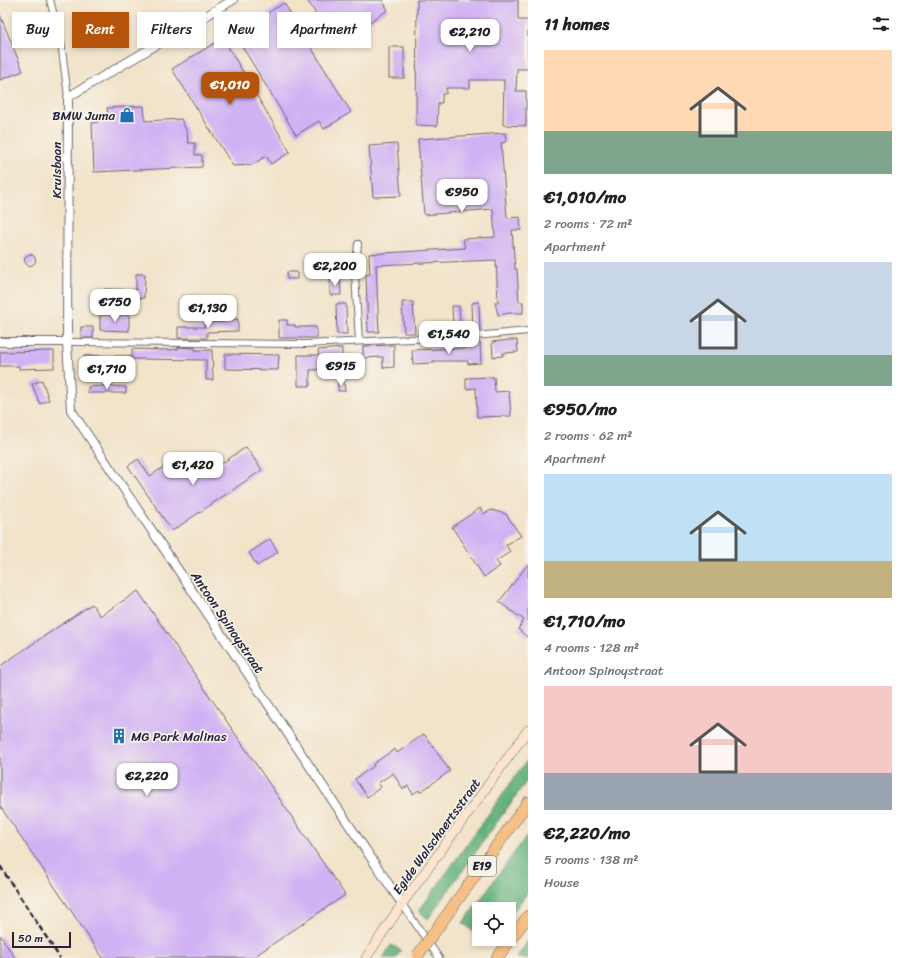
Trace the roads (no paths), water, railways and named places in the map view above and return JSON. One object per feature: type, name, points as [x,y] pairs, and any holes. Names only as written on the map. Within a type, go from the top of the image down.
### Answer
[{"type":"highway","name":"E19","points":[[417,957],[528,802]]},
{"type":"highway","points":[[497,958],[528,916]]},
{"type":"main road","name":"Egide Walschaertsstraat","points":[[366,958],[402,904],[528,730]]},
{"type":"street","name":"Kruisbaan","points":[[50,0],[61,42],[68,97],[67,342]]},
{"type":"street","points":[[68,97],[233,0]]},
{"type":"street","points":[[358,244],[355,275],[360,341]]},
{"type":"street","points":[[0,342],[306,344],[475,336],[528,331]]},
{"type":"street","name":"Antoon Spinoystraat","points":[[67,342],[71,410],[402,904]]},
{"type":"street","points":[[402,904],[439,958]]},
{"type":"railway","points":[[0,866],[60,958]]},
{"type":"place","name":"BMW Juma","points":[[127,115]]},
{"type":"place","name":"MG Park Malinas","points":[[119,736]]}]
